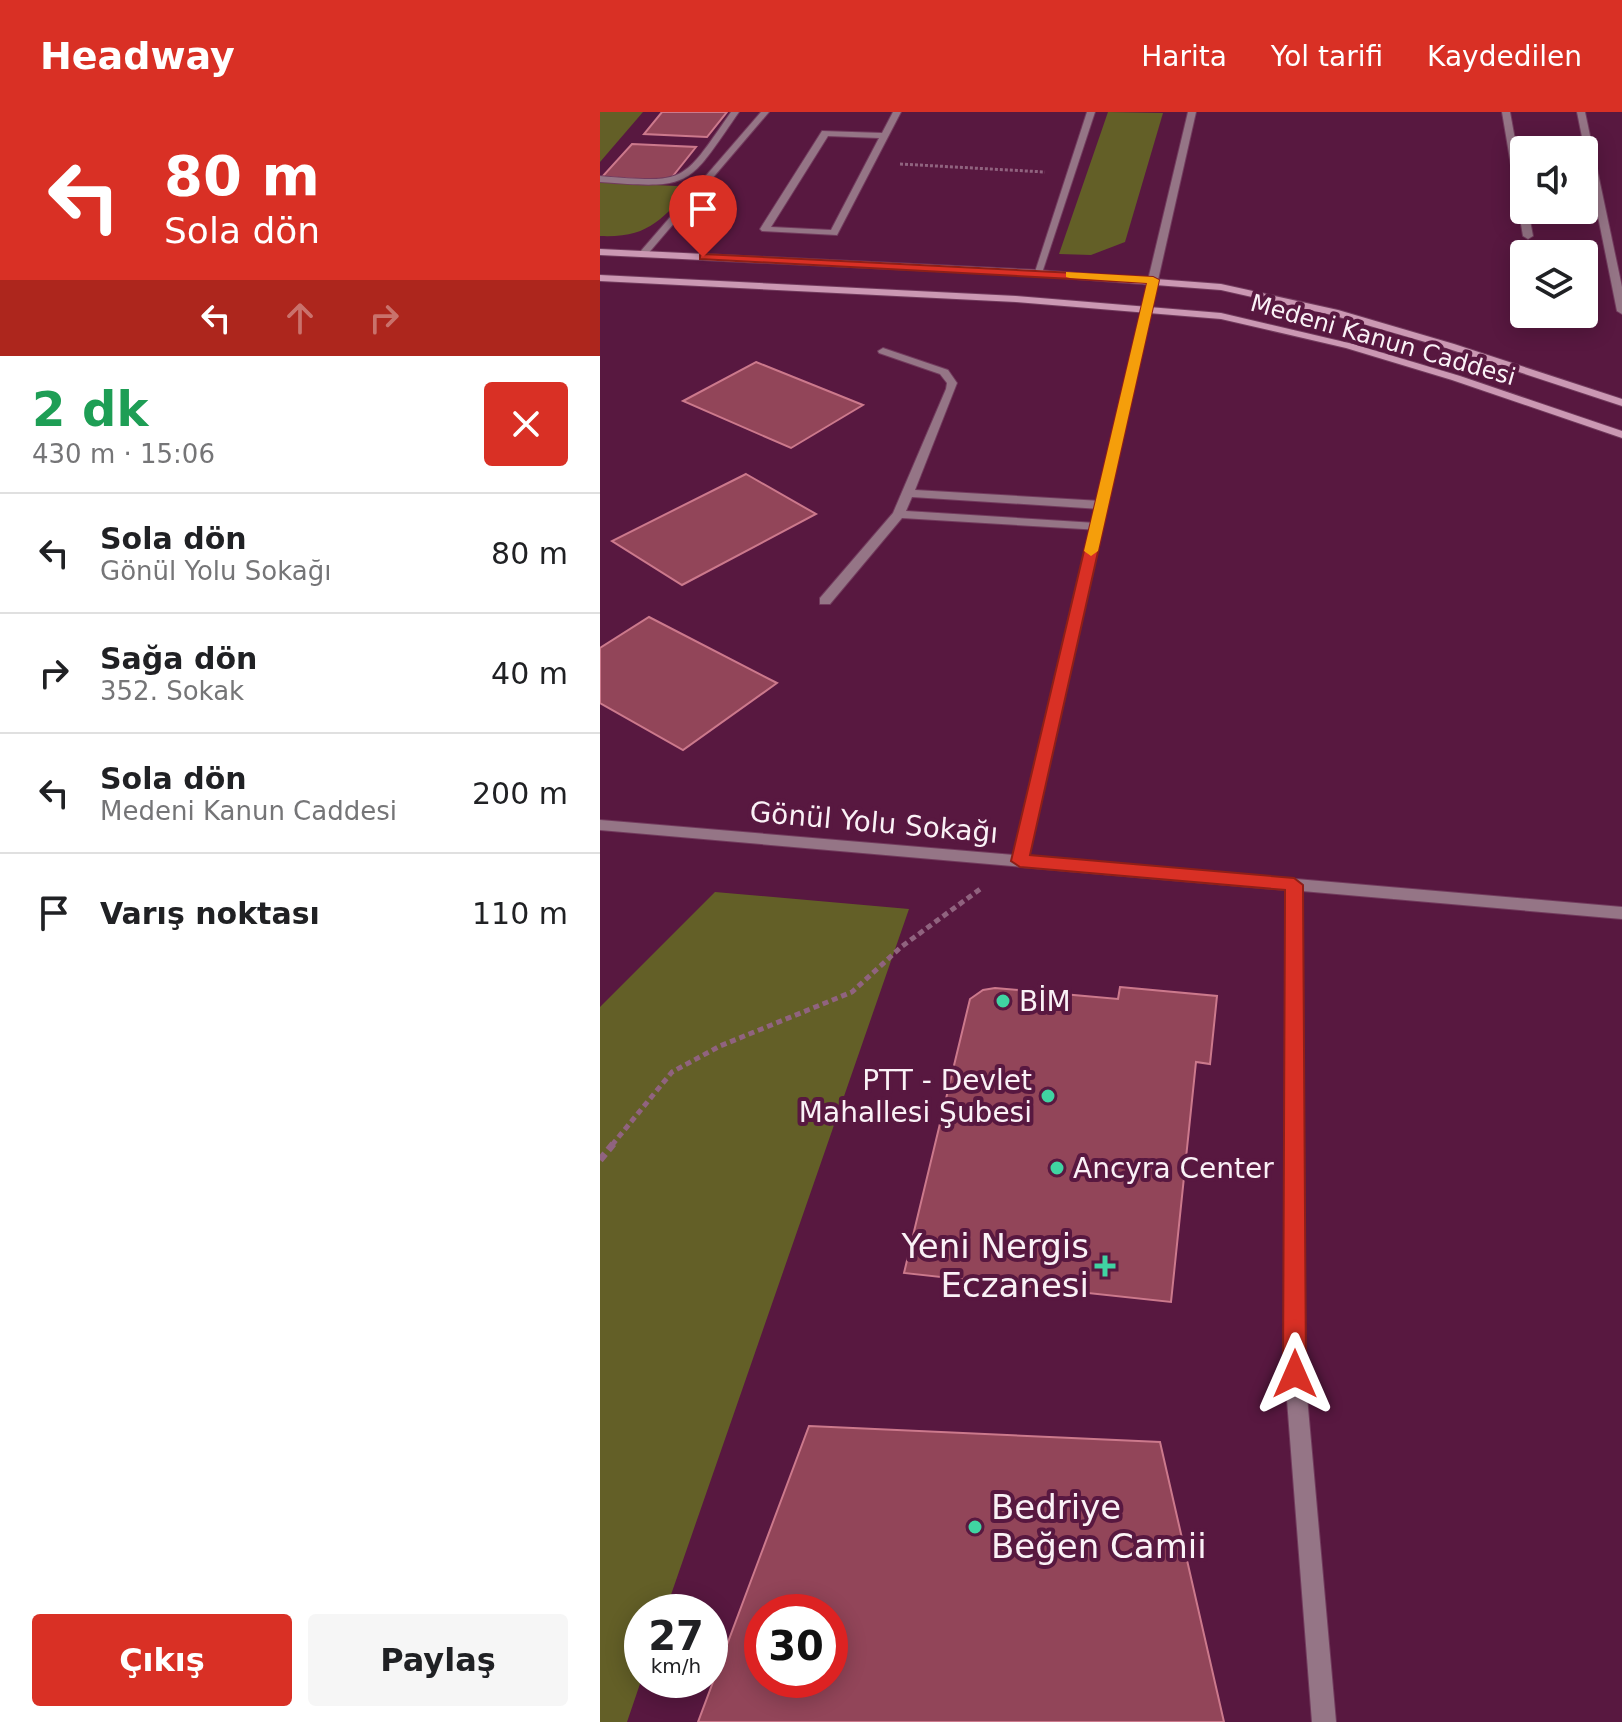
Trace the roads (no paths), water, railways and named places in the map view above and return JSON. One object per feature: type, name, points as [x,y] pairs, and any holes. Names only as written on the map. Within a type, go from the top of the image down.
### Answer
[{"type":"main road","name":"Medeni Kanun Caddesi","points":[[600,252],[1037,273],[1221,287],[1334,312],[1450,346],[1622,403]]},
{"type":"main road","name":"Medeni Kanun Caddesi","points":[[600,278],[1147,308],[1221,316],[1337,343],[1456,378],[1622,435]]},
{"type":"main road","points":[[1147,308],[1153,280]]},
{"type":"street","points":[[600,179],[668,182],[682,178],[692,170],[735,112]]},
{"type":"street","points":[[643,254],[765,112]]},
{"type":"street","points":[[885,136],[825,133],[765,229],[834,233],[885,136],[897,112]]},
{"type":"street","points":[[1037,273],[1091,112]]},
{"type":"street","points":[[1153,280],[1192,112]]},
{"type":"street","points":[[1506,112],[1528,236]]},
{"type":"street","points":[[1581,112],[1622,311]]},
{"type":"street","points":[[1020,861],[1147,308]]},
{"type":"street","points":[[825,601],[899,514],[952,383],[944,372],[883,351]]},
{"type":"street","points":[[907,493],[1101,505]]},
{"type":"street","points":[[899,514],[1096,527]]},
{"type":"street","name":"Gönül Yolu Sokağı","points":[[600,825],[1622,913]]},
{"type":"street","points":[[1294,885],[1295,1374],[1324,1722]]},
{"type":"place","name":"BİM","points":[[1003,1001]]},
{"type":"place","name":"PTT - Devlet Mahallesi Şubesi","points":[[1048,1096]]},
{"type":"place","name":"Ancyra Center","points":[[1057,1168]]},
{"type":"place","name":"Yeni Nergis Eczanesi","points":[[1105,1266]]},
{"type":"place","name":"Bedriye Beğen Camii","points":[[975,1527]]}]
